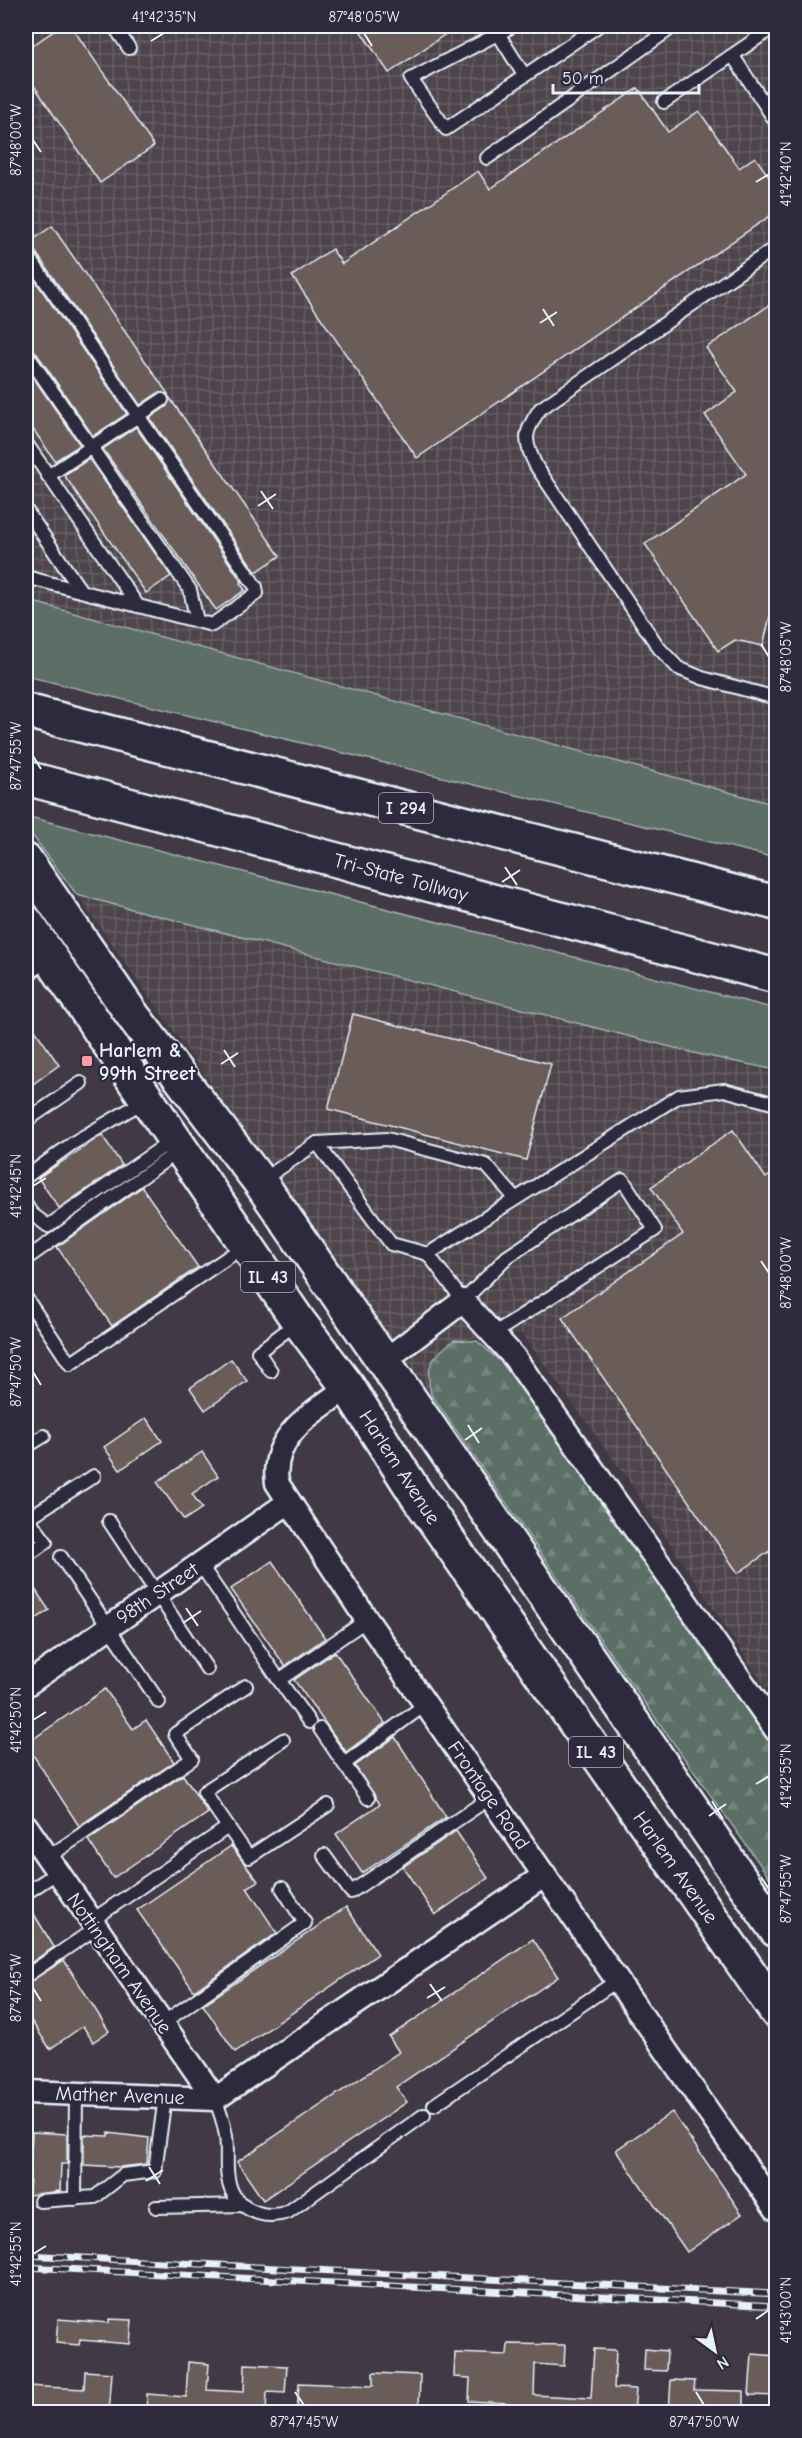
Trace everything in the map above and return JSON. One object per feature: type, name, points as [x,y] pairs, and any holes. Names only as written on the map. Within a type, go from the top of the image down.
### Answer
[{"type":"main road","name":"I 294","points":[[31,712],[767,899]]},
{"type":"main road","name":"Tri-State Tollway","points":[[26,778],[777,976]]},
{"type":"main road","name":"IL 43","points":[[26,861],[133,1016],[260,1182],[714,1835],[777,1930]]},
{"type":"main road","name":"Harlem Avenue","points":[[26,922],[37,962],[147,1099],[299,1322],[348,1387],[416,1494],[777,2011]]},
{"type":"main road","points":[[37,962],[76,935]]},
{"type":"main road","points":[[714,1835],[777,1909]]},
{"type":"street","points":[[384,1361],[463,1301],[514,1357],[777,1730]]},
{"type":"street","name":"Frontage Road","points":[[348,1387],[298,1423],[280,1451],[275,1468],[277,1483],[367,1620],[777,2208]]},
{"type":"street","name":"98th Street","points":[[26,1684],[289,1502]]},
{"type":"street","name":"Nottingham Avenue","points":[[27,1833],[94,1924],[215,2099]]},
{"type":"street","points":[[215,2099],[545,1875]]},
{"type":"street","name":"Mather Avenue","points":[[26,2092],[215,2099]]},
{"type":"lane","points":[[114,26],[129,48]]},
{"type":"lane","points":[[513,26],[411,79],[446,129],[598,26]]},
{"type":"lane","points":[[486,158],[674,26]]},
{"type":"lane","points":[[664,102],[775,26]]},
{"type":"lane","points":[[499,35],[524,75]]},
{"type":"lane","points":[[733,56],[777,122]]},
{"type":"lane","points":[[777,247],[540,409],[527,427],[527,447],[536,466],[659,648],[678,668],[702,678],[777,698]]},
{"type":"lane","points":[[26,253],[256,587],[257,593],[212,625],[26,577]]},
{"type":"lane","points":[[26,353],[190,590],[197,621]]},
{"type":"lane","points":[[48,476],[162,400]]},
{"type":"lane","points":[[26,443],[138,606]]},
{"type":"lane","points":[[26,510],[81,591]]},
{"type":"lane","points":[[26,1121],[81,1083]]},
{"type":"lane","points":[[428,1254],[679,1096],[724,1090],[777,1104]]},
{"type":"lane","points":[[26,1176],[73,1143],[147,1099]]},
{"type":"lane","points":[[260,1182],[317,1143],[387,1139],[486,1165],[515,1198]]},
{"type":"lane","points":[[317,1143],[391,1244],[428,1254],[463,1301],[507,1257],[623,1180],[655,1230],[493,1334]]},
{"type":"lane","points":[[26,1205],[31,1213],[48,1226],[177,1144]]},
{"type":"lane","points":[[26,1259],[177,1144]]},
{"type":"lane","points":[[26,1298],[70,1364],[246,1245]]},
{"type":"lane","points":[[271,1371],[258,1352],[299,1322]]},
{"type":"lane","points":[[26,1447],[44,1436]]},
{"type":"lane","points":[[26,1556],[46,1542],[28,1518],[94,1476]]},
{"type":"lane","points":[[109,1521],[207,1669]]},
{"type":"lane","points":[[61,1557],[159,1702]]},
{"type":"lane","points":[[200,1564],[309,1722]]},
{"type":"lane","points":[[279,1680],[367,1620]]},
{"type":"lane","points":[[26,1893],[52,1865],[192,1759],[175,1734],[246,1686]]},
{"type":"lane","points":[[344,1764],[426,1704]]},
{"type":"lane","points":[[320,1729],[368,1798]]},
{"type":"lane","points":[[283,1740],[204,1792],[228,1827],[249,1857],[328,1805]]},
{"type":"lane","points":[[324,1856],[351,1892],[490,1797]]},
{"type":"lane","points":[[26,1976],[228,1827]]},
{"type":"lane","points":[[162,2023],[305,1923],[282,1888]]},
{"type":"lane","points":[[434,2105],[618,1980]]},
{"type":"lane","points":[[75,2199],[76,2094]]},
{"type":"lane","points":[[40,2201],[95,2197],[123,2175],[155,2171],[165,2097]]},
{"type":"lane","points":[[215,2099],[226,2133],[228,2180],[244,2205],[258,2215],[267,2217],[288,2212],[424,2115]]},
{"type":"lane","points":[[156,2207],[244,2205]]},
{"type":"shaded area","points":[[26,26],[776,26],[776,805],[26,600]]},
{"type":"shaded area","points":[[77,895],[698,1054],[776,1070],[776,1703],[624,1474],[522,1334],[454,1340],[427,1378],[431,1394]]},
{"type":"green space","points":[[26,600],[776,805],[776,858],[26,676]]},
{"type":"green space","points":[[26,816],[776,1009],[776,1070],[698,1054],[77,895],[26,827]]},
{"type":"green space","points":[[454,1340],[477,1341],[502,1363],[580,1463],[776,1747],[776,1887],[623,1672],[431,1394],[429,1369],[435,1357]]},
{"type":"building","points":[[61,26],[71,26],[154,146],[100,183],[26,74],[26,50]]},
{"type":"building","points":[[357,26],[457,26],[389,73]]},
{"type":"building","points":[[638,88],[668,132],[699,111],[739,168],[755,157],[777,188],[777,211],[417,458],[292,276],[332,249],[342,264],[478,171],[490,189]]},
{"type":"building","points":[[52,226],[168,394],[158,393],[140,405],[33,248],[26,245]]},
{"type":"building","points":[[26,267],[127,414],[93,436],[33,348],[26,345]]},
{"type":"building","points":[[777,300],[777,608],[771,612],[763,646],[735,640],[718,651],[645,544],[746,474],[705,415],[737,392],[706,348]]},
{"type":"building","points":[[26,367],[80,445],[55,461],[26,419]]},
{"type":"building","points":[[169,397],[280,556],[256,572],[150,418],[167,406]]},
{"type":"building","points":[[136,427],[242,582],[240,583],[245,590],[216,610],[103,449]]},
{"type":"building","points":[[89,459],[171,576],[146,593],[64,475]]},
{"type":"building","points":[[353,1014],[551,1064],[526,1160],[328,1109]]},
{"type":"building","points":[[26,1017],[59,1065],[26,1089]]},
{"type":"building","points":[[733,1130],[766,1178],[777,1170],[777,1546],[738,1573],[562,1318],[683,1234],[651,1187]]},
{"type":"building","points":[[102,1135],[122,1165],[59,1208],[38,1178]]},
{"type":"building","points":[[142,1187],[198,1267],[112,1326],[57,1247]]},
{"type":"building","points":[[231,1359],[247,1381],[205,1410],[190,1388]]},
{"type":"building","points":[[146,1418],[162,1441],[120,1470],[104,1447]]},
{"type":"building","points":[[202,1452],[218,1476],[192,1494],[202,1508],[184,1520],[157,1482]]},
{"type":"building","points":[[272,1561],[325,1638],[285,1666],[231,1589]]},
{"type":"building","points":[[26,1576],[49,1610],[26,1626]]},
{"type":"building","points":[[335,1652],[385,1723],[346,1752],[294,1680]]},
{"type":"building","points":[[105,1689],[133,1729],[146,1720],[174,1762],[79,1826],[26,1744]]},
{"type":"building","points":[[395,1737],[446,1817],[362,1873],[336,1834],[380,1804],[355,1766]]},
{"type":"building","points":[[183,1775],[208,1813],[113,1878],[88,1840]]},
{"type":"building","points":[[456,1831],[488,1878],[435,1915],[403,1867]]},
{"type":"building","points":[[231,1846],[258,1881],[247,1888],[277,1933],[194,1991],[137,1910]]},
{"type":"building","points":[[26,1901],[54,1947],[26,1966]]},
{"type":"building","points":[[346,1907],[378,1954],[235,2052],[203,2005]]},
{"type":"building","points":[[533,1939],[558,1977],[396,2087],[407,2102],[263,2200],[237,2162],[399,2052],[389,2037]]},
{"type":"building","points":[[64,1960],[109,2031],[93,2042],[83,2026],[50,2049],[26,2013],[26,1984]]},
{"type":"building","points":[[672,2112],[742,2214],[687,2252],[616,2150]]},
{"type":"building","points":[[32,2132],[67,2134],[67,2164],[61,2164],[60,2191],[29,2195]]},
{"type":"building","points":[[108,2133],[149,2138],[147,2164],[120,2167],[84,2165],[84,2135],[108,2136]]},
{"type":"building","points":[[58,2319],[109,2323],[109,2319],[132,2320],[130,2344],[80,2340],[79,2345],[56,2343]]},
{"type":"building","points":[[508,2344],[565,2345],[564,2366],[535,2364],[534,2395],[591,2398],[594,2349],[616,2350],[614,2388],[636,2389],[634,2412],[508,2412],[508,2403],[469,2401],[470,2378],[454,2377],[455,2353],[507,2355]]},
{"type":"building","points":[[645,2349],[667,2351],[666,2371],[644,2370]]},
{"type":"building","points":[[752,2354],[777,2356],[777,2396],[749,2395]]},
{"type":"building","points":[[188,2362],[209,2364],[207,2390],[244,2392],[245,2364],[287,2366],[285,2393],[267,2392],[266,2412],[146,2412],[147,2394],[186,2397]]},
{"type":"building","points":[[85,2371],[112,2373],[109,2412],[26,2412],[26,2386],[84,2389]]},
{"type":"building","points":[[373,2373],[420,2375],[419,2409],[391,2408],[391,2412],[297,2412],[299,2383],[373,2386]]},
{"type":"building","points":[[671,2380],[695,2381],[694,2390],[744,2391],[744,2412],[669,2412]]},
{"type":"railway","points":[[26,2255],[776,2294]]},
{"type":"railway","points":[[26,2267],[776,2306]]},
{"type":"place","name":"Harlem & 99th Street","points":[[87,1061]]}]
